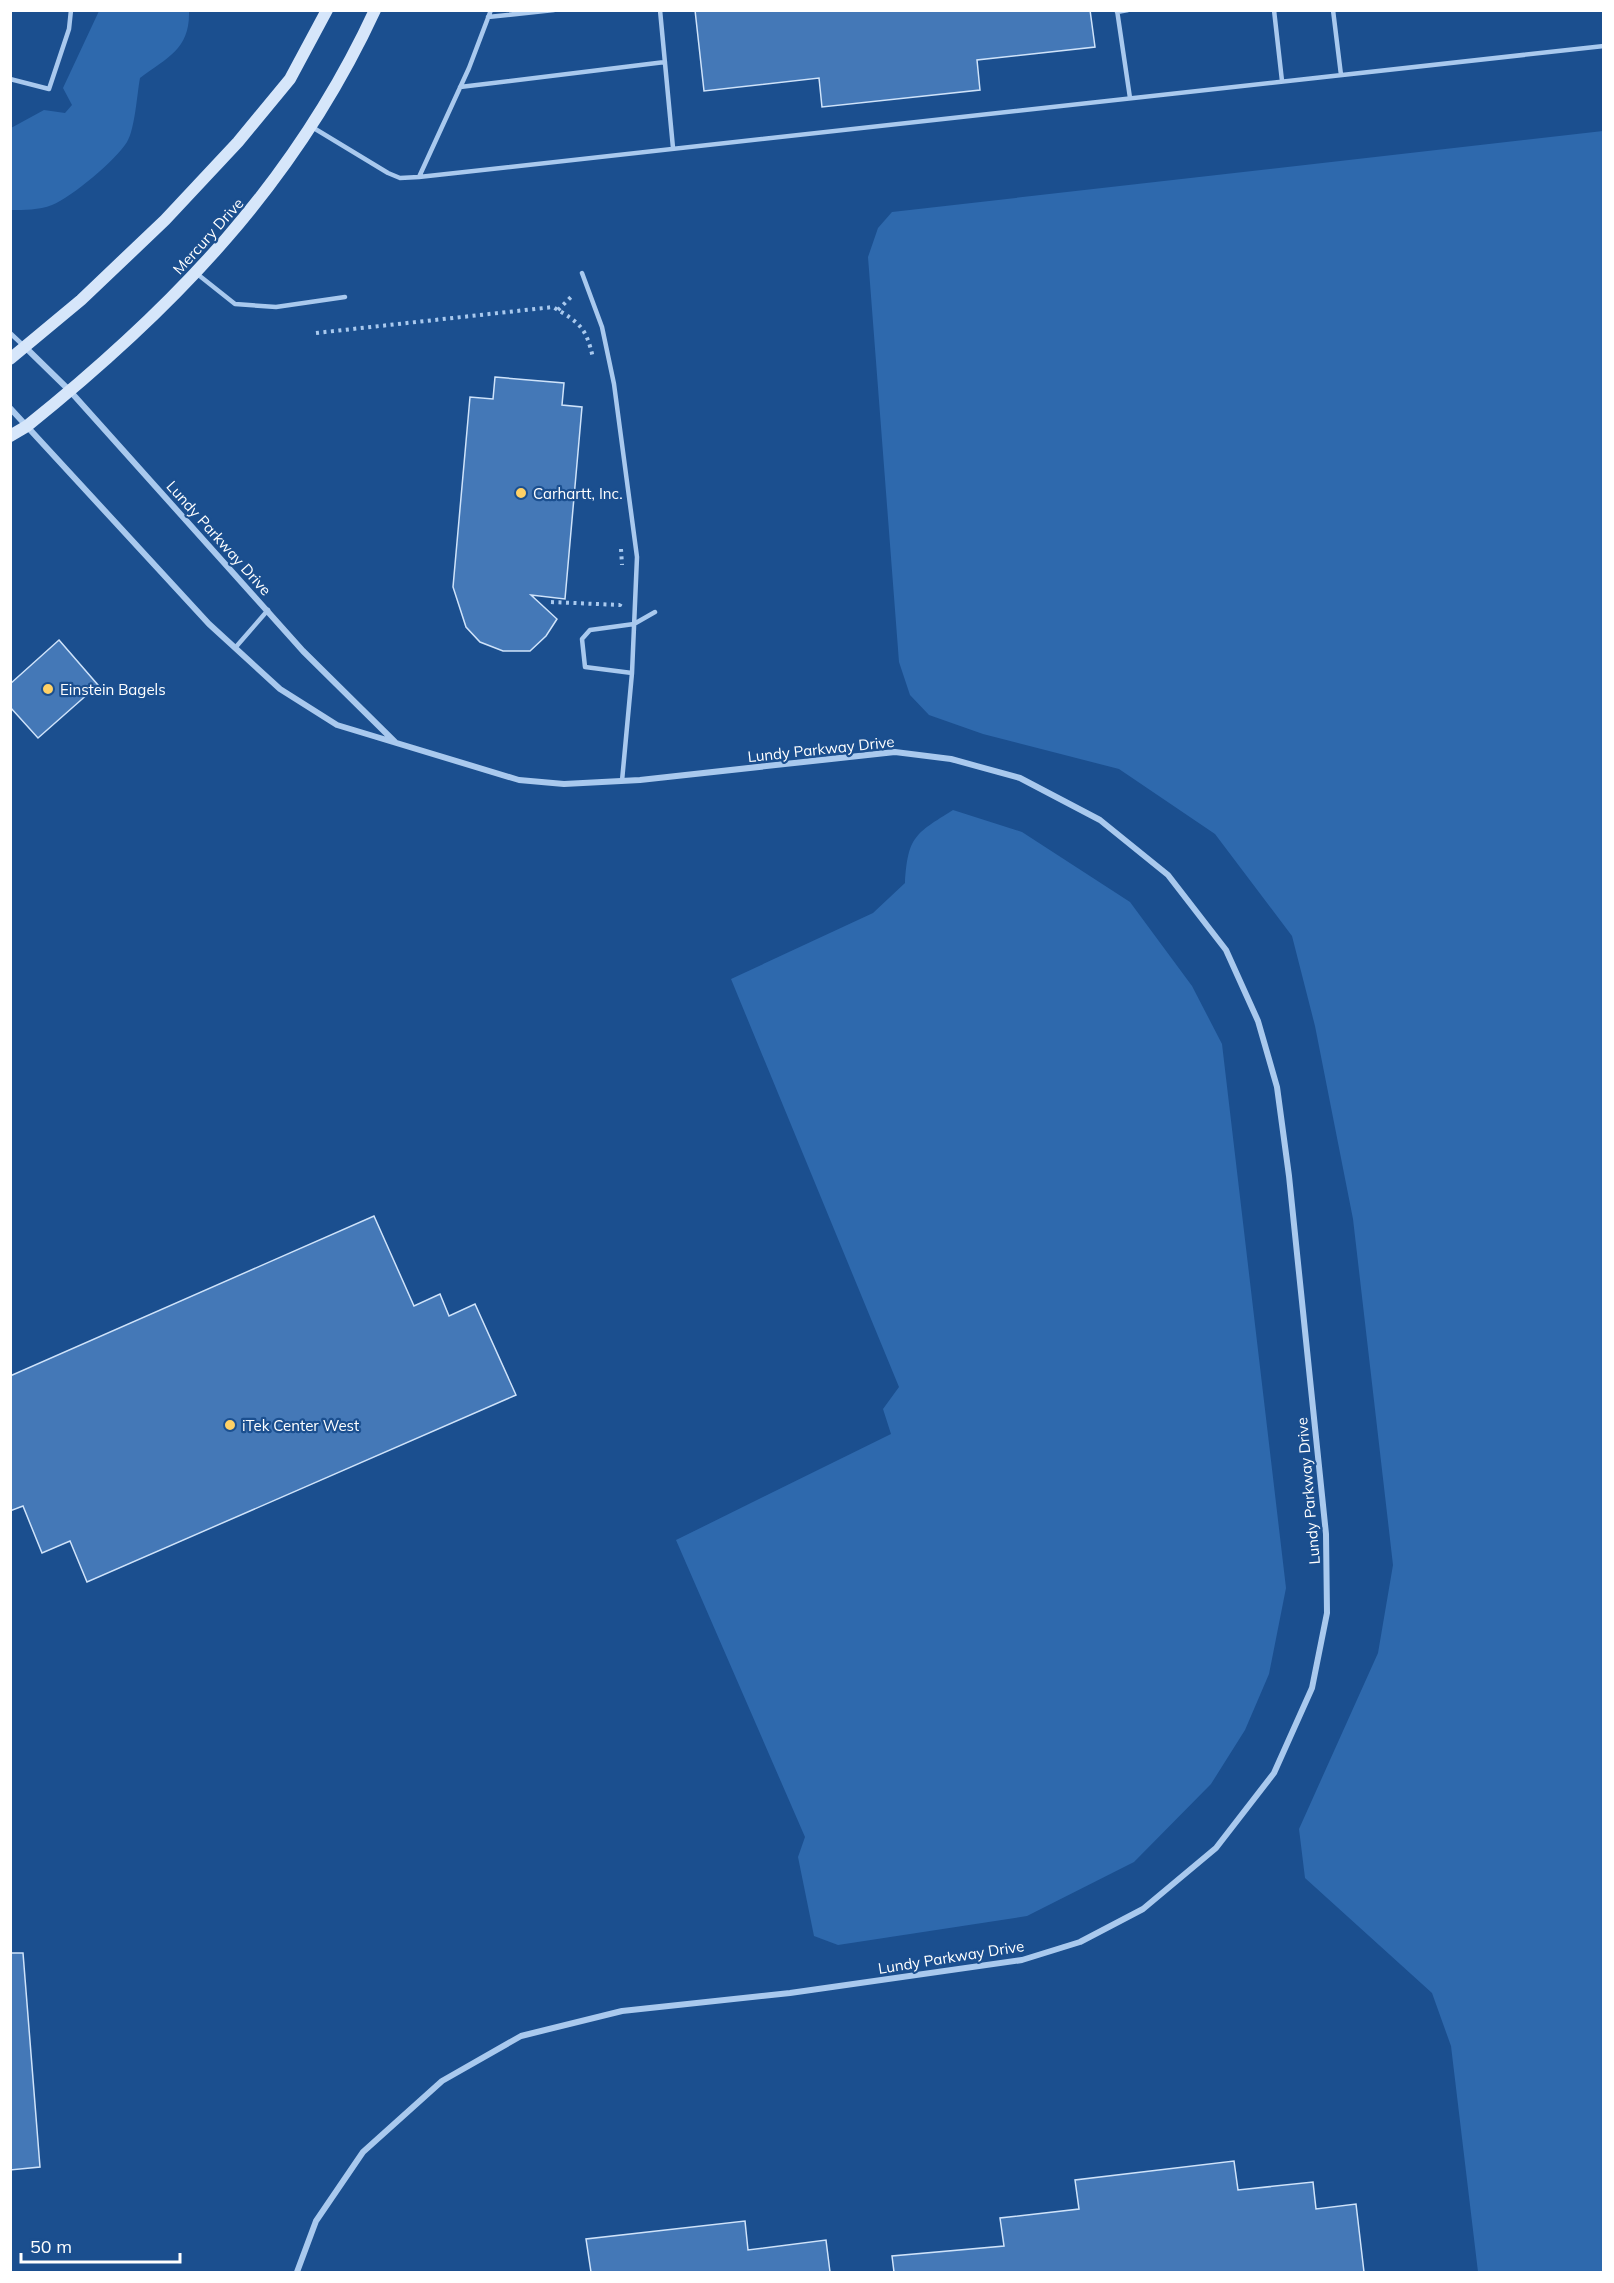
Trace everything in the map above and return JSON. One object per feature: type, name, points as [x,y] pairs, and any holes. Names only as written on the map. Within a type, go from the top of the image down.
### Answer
[{"type":"street","points":[[10,359],[81,300],[140,244],[238,142],[290,79],[327,10]]},
{"type":"street","name":"Mercury Drive","points":[[10,436],[27,426],[70,392],[122,347],[242,223],[312,127],[375,10]]},
{"type":"street","name":"Lundy Parkway Drive","points":[[24,347],[70,392],[303,651],[398,744]]},
{"type":"street","name":"Lundy Parkway Drive","points":[[10,408],[209,624],[280,688],[337,725],[519,780],[564,784],[622,781],[895,752],[951,759],[1020,778],[1100,820],[1168,875],[1226,950],[1258,1021],[1277,1087],[1289,1176],[1326,1534],[1327,1613],[1312,1688],[1274,1773],[1216,1848],[1143,1909],[1080,1942],[1022,1960],[801,1991],[622,2011],[521,2036],[442,2081],[363,2152],[316,2221],[297,2272]]},
{"type":"lane","points":[[10,79],[49,89],[69,29],[70,10]]},
{"type":"lane","points":[[418,177],[460,87],[490,10]]},
{"type":"lane","points":[[488,17],[554,10]]},
{"type":"lane","points":[[660,10],[673,148]]},
{"type":"lane","points":[[1128,10],[1117,11],[1130,98]]},
{"type":"lane","points":[[1274,10],[1282,81]]},
{"type":"lane","points":[[1333,10],[1341,75]]},
{"type":"lane","points":[[312,127],[388,174],[400,178],[418,177],[1604,46]]},
{"type":"lane","points":[[460,87],[665,62]]},
{"type":"lane","points":[[196,273],[235,304],[276,307],[345,297]]},
{"type":"lane","points":[[582,273],[602,327],[623,440],[637,557],[632,673],[622,781]]},
{"type":"lane","points":[[10,333],[24,347]]},
{"type":"lane","points":[[235,648],[268,610]]},
{"type":"lane","points":[[632,673],[585,667],[582,639],[590,630],[634,624],[655,612]]},
{"type":"path","points":[[558,310],[571,297]]},
{"type":"path","points":[[316,333],[546,307],[558,310],[570,317],[588,334],[595,366]]},
{"type":"path","points":[[621,542],[622,575]]},
{"type":"path","points":[[551,602],[620,605],[622,596]]},
{"type":"shaded area","points":[[99,11],[189,11],[186,35],[168,58],[140,78],[130,136],[121,150],[104,168],[61,201],[42,208],[11,210],[11,128],[44,110],[65,113],[72,105],[63,88]]},
{"type":"shaded area","points":[[1603,131],[1603,2272],[1478,2272],[1451,2046],[1432,1993],[1305,1878],[1299,1829],[1378,1653],[1393,1565],[1353,1219],[1315,1026],[1292,936],[1215,834],[1119,769],[983,734],[929,715],[910,695],[899,662],[868,257],[878,228],[892,212]]},
{"type":"shaded area","points":[[953,810],[1022,832],[1130,902],[1192,986],[1222,1044],[1286,1588],[1269,1674],[1245,1730],[1211,1784],[1134,1862],[1027,1916],[838,1945],[814,1936],[798,1857],[805,1837],[676,1540],[891,1434],[883,1409],[899,1387],[731,979],[873,913],[905,883],[908,855],[916,838],[922,831]]},
{"type":"building","points":[[695,10],[1090,10],[1095,47],[977,60],[980,90],[822,107],[819,78],[704,91]]},
{"type":"building","points":[[495,377],[564,383],[562,405],[582,407],[565,599],[531,595],[557,619],[546,636],[530,651],[503,651],[480,642],[466,627],[453,587],[470,397],[493,399]]},
{"type":"building","points":[[59,640],[98,685],[38,738],[10,707],[10,684]]},
{"type":"building","name":"iTek Center West","points":[[374,1216],[414,1306],[440,1294],[449,1316],[475,1304],[516,1395],[87,1582],[70,1541],[42,1553],[23,1506],[10,1511],[10,1376]]},
{"type":"building","points":[[10,1953],[23,1953],[40,2167],[10,2170]]},
{"type":"building","points":[[1234,2161],[1238,2190],[1313,2182],[1316,2209],[1356,2204],[1364,2272],[894,2272],[892,2256],[1004,2246],[1000,2218],[1079,2209],[1075,2180]]},
{"type":"building","points":[[745,2221],[748,2250],[826,2240],[830,2272],[591,2272],[586,2239]]},
{"type":"place","name":"Carhartt, Inc.","points":[[521,493]]},
{"type":"place","name":"Einstein Bagels","points":[[48,689]]},
{"type":"place","name":"iTek Center West","points":[[230,1425]]}]
